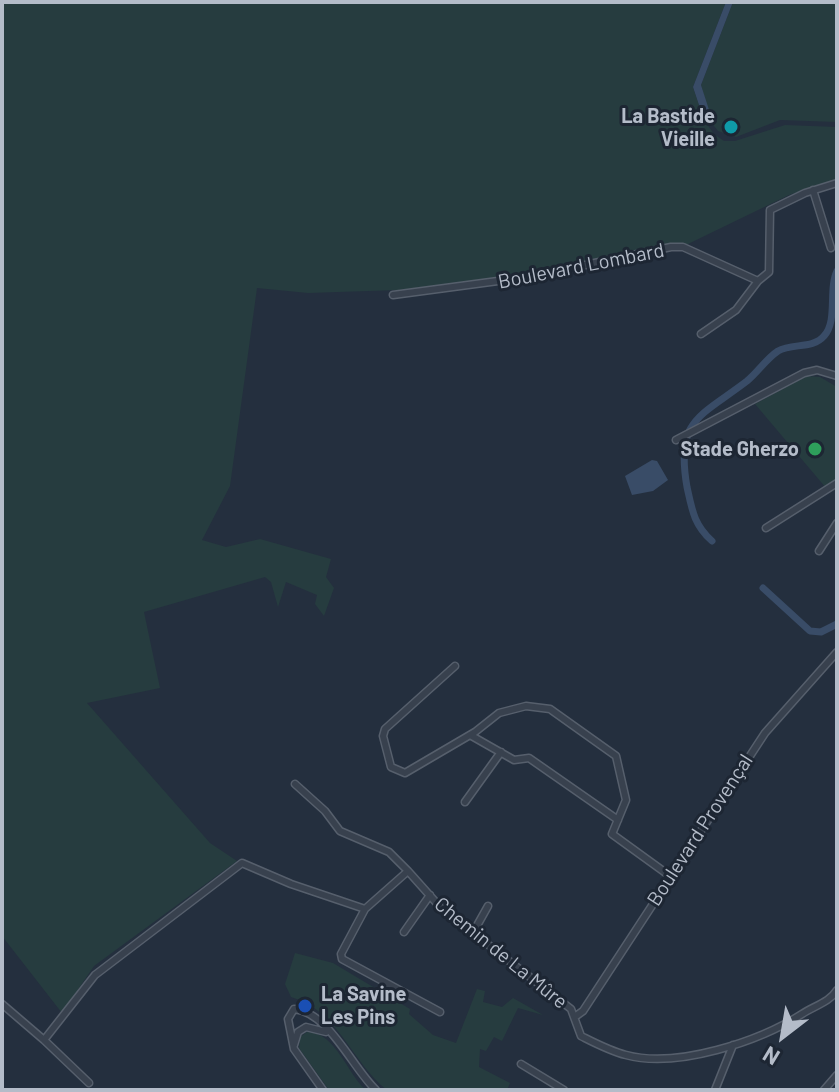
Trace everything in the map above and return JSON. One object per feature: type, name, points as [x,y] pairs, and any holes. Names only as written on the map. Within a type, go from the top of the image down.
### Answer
[{"type":"street","points":[[701,334],[736,310],[758,281],[769,272],[770,210],[813,190],[837,183]]},
{"type":"street","points":[[813,190],[831,248]]},
{"type":"street","name":"Boulevard Lombard","points":[[393,295],[528,277],[671,247],[683,247],[758,281]]},
{"type":"street","points":[[676,440],[804,373],[817,370],[837,376]]},
{"type":"street","points":[[766,528],[837,483]]},
{"type":"street","points":[[819,551],[837,523]]},
{"type":"street","name":"Boulevard Provençal","points":[[576,1016],[583,1011],[765,733],[837,652]]},
{"type":"street","points":[[455,666],[385,729],[383,736],[391,767],[405,773],[511,709],[550,709],[616,756],[626,800],[612,834],[670,876]]},
{"type":"street","points":[[470,735],[514,760],[529,758],[618,820]]},
{"type":"street","points":[[465,802],[501,752]]},
{"type":"street","name":"Chemin de La Mûre","points":[[295,784],[325,811],[340,831],[389,852],[430,895],[576,1016],[581,1036],[626,1055],[661,1058],[734,1045],[786,1024],[828,1000],[837,990]]},
{"type":"street","points":[[44,1040],[95,975],[242,863],[291,884],[365,909]]},
{"type":"street","points":[[408,871],[365,909],[341,954],[342,959],[423,1006],[440,1012]]},
{"type":"street","points":[[404,932],[430,895]]},
{"type":"street","points":[[474,931],[488,906]]},
{"type":"street","points":[[2,1004],[89,1083]]},
{"type":"street","points":[[323,1090],[294,1049],[288,1015],[294,1009],[302,1011],[332,1035],[376,1090]]},
{"type":"street","points":[[294,1049],[298,1032],[306,1027],[318,1028],[332,1035]]},
{"type":"street","points":[[715,1090],[734,1045]]},
{"type":"street","points":[[521,1064],[564,1090]]},
{"type":"street","points":[[824,1090],[837,1075]]},
{"type":"green space","points":[[2,2],[726,2],[693,87],[704,120],[714,134],[724,141],[735,141],[785,125],[837,127],[837,179],[789,195],[686,245],[429,289],[308,293],[257,288],[230,486],[202,540],[226,547],[260,539],[331,559],[326,577],[334,588],[324,616],[315,604],[317,595],[286,582],[278,607],[271,582],[265,577],[144,612],[160,688],[87,703],[210,843],[237,861],[94,966],[62,1013],[2,936]]},
{"type":"green space","points":[[733,2],[837,2],[837,122],[780,120],[736,137],[718,131],[711,122],[701,85]]},
{"type":"green space","name":"Stade Gherzo","points":[[807,376],[820,377],[837,387],[837,481],[826,488],[755,404]]},
{"type":"green space","points":[[295,953],[333,963],[410,1009],[409,1014],[433,1035],[456,1043],[477,989],[485,991],[483,1002],[502,1007],[513,998],[543,1015],[518,1008],[502,1041],[494,1037],[486,1051],[480,1049],[479,1067],[510,1083],[507,1090],[387,1090],[321,1013],[291,997],[285,984]]},
{"type":"green space","points":[[307,1032],[326,1039],[366,1090],[329,1090],[299,1048],[300,1037]]},
{"type":"water","points":[[726,2],[733,2],[701,85],[711,116],[704,120],[693,87]]},
{"type":"water","points":[[652,460],[657,461],[668,480],[653,491],[632,495],[625,476]]},
{"type":"waterway","points":[[712,541],[697,523],[692,510],[684,464],[688,433],[704,412],[747,381],[778,351],[814,343],[824,336],[831,322],[837,271]]},
{"type":"waterway","points":[[763,588],[810,631],[821,632],[837,624]]},
{"type":"place","name":"La Bastide Vieille","points":[[731,127]]},
{"type":"place","name":"Stade Gherzo","points":[[815,449]]},
{"type":"place","name":"La Savine Les Pins","points":[[305,1006]]}]
